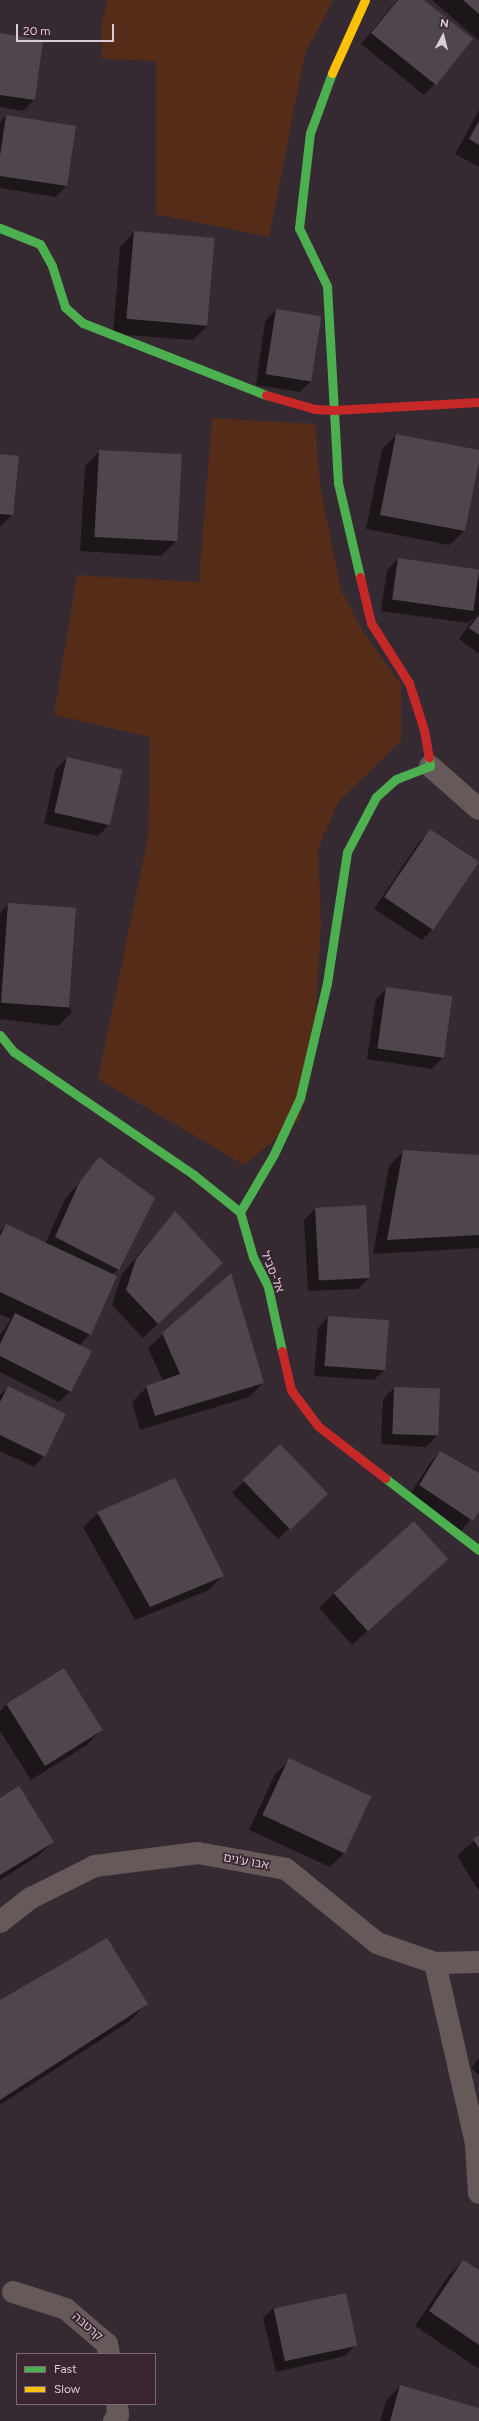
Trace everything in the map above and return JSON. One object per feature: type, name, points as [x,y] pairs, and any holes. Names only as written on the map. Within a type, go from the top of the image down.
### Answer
[{"type":"street","points":[[365,0],[334,67],[310,134],[299,228],[327,286],[338,483],[371,623],[409,683],[424,730],[430,766],[479,809]]},
{"type":"street","points":[[0,228],[40,244],[52,266],[65,307],[83,323],[249,390],[315,409],[334,410],[479,402]]},
{"type":"street","points":[[0,1035],[20,1056],[85,1103],[194,1175],[240,1212],[274,1154],[300,1098],[327,983],[347,852],[359,825],[376,798],[396,779],[430,766]]},
{"type":"street","name":"אל-סביל","points":[[240,1212],[253,1257],[268,1287],[291,1390],[318,1426],[479,1550]]},
{"type":"street","name":"אבו ע'נים","points":[[0,1922],[31,1898],[95,1866],[198,1853],[286,1869],[377,1943],[435,1963],[479,1962]]},
{"type":"street","points":[[435,1963],[476,2144],[479,2193]]},
{"type":"street","name":"קרטבה","points":[[13,2292],[66,2309],[107,2344],[108,2353]]},
{"type":"street","points":[[114,2421],[118,2415],[117,2405]]},
{"type":"shaded area","points":[[108,0],[333,0],[305,54],[269,237],[156,214],[156,61],[102,59],[101,26]]},
{"type":"shaded area","points":[[212,418],[315,424],[320,484],[340,587],[362,630],[401,685],[401,741],[339,801],[318,848],[321,926],[314,1041],[300,1119],[244,1165],[98,1079],[148,837],[150,737],[54,715],[77,575],[199,582]]},
{"type":"building","points":[[398,0],[424,0],[473,39],[436,85],[371,33]]},
{"type":"building","points":[[463,0],[479,0],[479,14]]},
{"type":"building","points":[[0,33],[43,40],[35,100],[0,95]]},
{"type":"building","points":[[6,115],[76,126],[67,186],[0,176],[0,156]]},
{"type":"building","points":[[479,121],[479,145],[469,139]]},
{"type":"building","points":[[134,231],[215,238],[207,326],[126,319]]},
{"type":"building","points":[[276,309],[321,316],[311,381],[266,374]]},
{"type":"building","points":[[396,434],[479,450],[479,462],[465,531],[380,515]]},
{"type":"building","points":[[99,450],[182,454],[177,541],[94,537]]},
{"type":"building","points":[[0,454],[19,456],[13,515],[0,514]]},
{"type":"building","points":[[398,558],[479,569],[473,611],[392,600]]},
{"type":"building","points":[[479,615],[479,635],[469,628]]},
{"type":"building","points":[[67,757],[123,770],[110,825],[54,813]]},
{"type":"building","points":[[430,829],[479,862],[433,930],[384,897]]},
{"type":"building","points":[[8,903],[76,908],[69,1007],[1,1003]]},
{"type":"building","points":[[386,987],[452,996],[444,1058],[377,1048]]},
{"type":"building","points":[[403,1150],[479,1155],[479,1235],[387,1240]]},
{"type":"building","points":[[99,1157],[155,1198],[119,1270],[55,1237],[79,1183]]},
{"type":"building","points":[[366,1205],[370,1278],[319,1281],[315,1208]]},
{"type":"building","points":[[175,1211],[223,1263],[158,1324],[126,1290],[136,1259]]},
{"type":"building","points":[[6,1224],[117,1276],[91,1335],[0,1292],[0,1236]]},
{"type":"building","points":[[231,1273],[264,1383],[155,1416],[146,1386],[180,1374],[162,1333]]},
{"type":"building","points":[[15,1313],[92,1351],[71,1392],[0,1356],[0,1344]]},
{"type":"building","points":[[328,1316],[389,1320],[385,1370],[325,1366]]},
{"type":"building","points":[[8,1386],[66,1414],[45,1457],[0,1435],[0,1402]]},
{"type":"building","points":[[394,1387],[440,1389],[438,1436],[392,1434]]},
{"type":"building","points":[[280,1444],[328,1494],[291,1530],[243,1480]]},
{"type":"building","points":[[440,1451],[479,1473],[479,1511],[473,1521],[419,1485]]},
{"type":"building","points":[[175,1478],[224,1576],[150,1607],[97,1512]]},
{"type":"building","points":[[414,1521],[448,1559],[368,1631],[334,1593]]},
{"type":"building","points":[[64,1668],[103,1730],[45,1766],[6,1704]]},
{"type":"building","points":[[289,1758],[371,1796],[345,1854],[262,1815]]},
{"type":"building","points":[[19,1786],[54,1842],[0,1875],[0,1798]]},
{"type":"building","points":[[479,1835],[479,1848],[473,1839]]},
{"type":"building","points":[[107,1938],[148,2004],[0,2100],[0,2000]]},
{"type":"building","points":[[463,2260],[479,2270],[479,2345],[429,2311]]},
{"type":"building","points":[[346,2293],[357,2346],[285,2361],[274,2308]]},
{"type":"building","points":[[400,2385],[479,2408],[479,2421],[390,2421]]},
{"type":"traffic: fast","points":[[332,73],[310,133],[299,228],[327,286],[338,483],[360,577]]},
{"type":"traffic: fast","points":[[0,228],[40,244],[52,266],[65,307],[83,323],[266,395]]},
{"type":"traffic: fast","points":[[240,1212],[274,1154],[300,1098],[327,983],[347,852],[376,797],[396,779],[430,766],[429,758]]},
{"type":"traffic: fast","points":[[0,1035],[14,1052],[194,1175],[240,1212],[253,1257],[268,1287],[282,1351]]},
{"type":"traffic: fast","points":[[385,1478],[479,1550]]},
{"type":"traffic: slow","points":[[332,73],[365,0]]},
{"type":"traffic: jam","points":[[266,395],[315,409],[334,410],[479,402]]},
{"type":"traffic: jam","points":[[360,577],[371,623],[409,683],[424,730],[429,758]]},
{"type":"traffic: jam","points":[[282,1351],[291,1390],[318,1426],[385,1478]]}]
